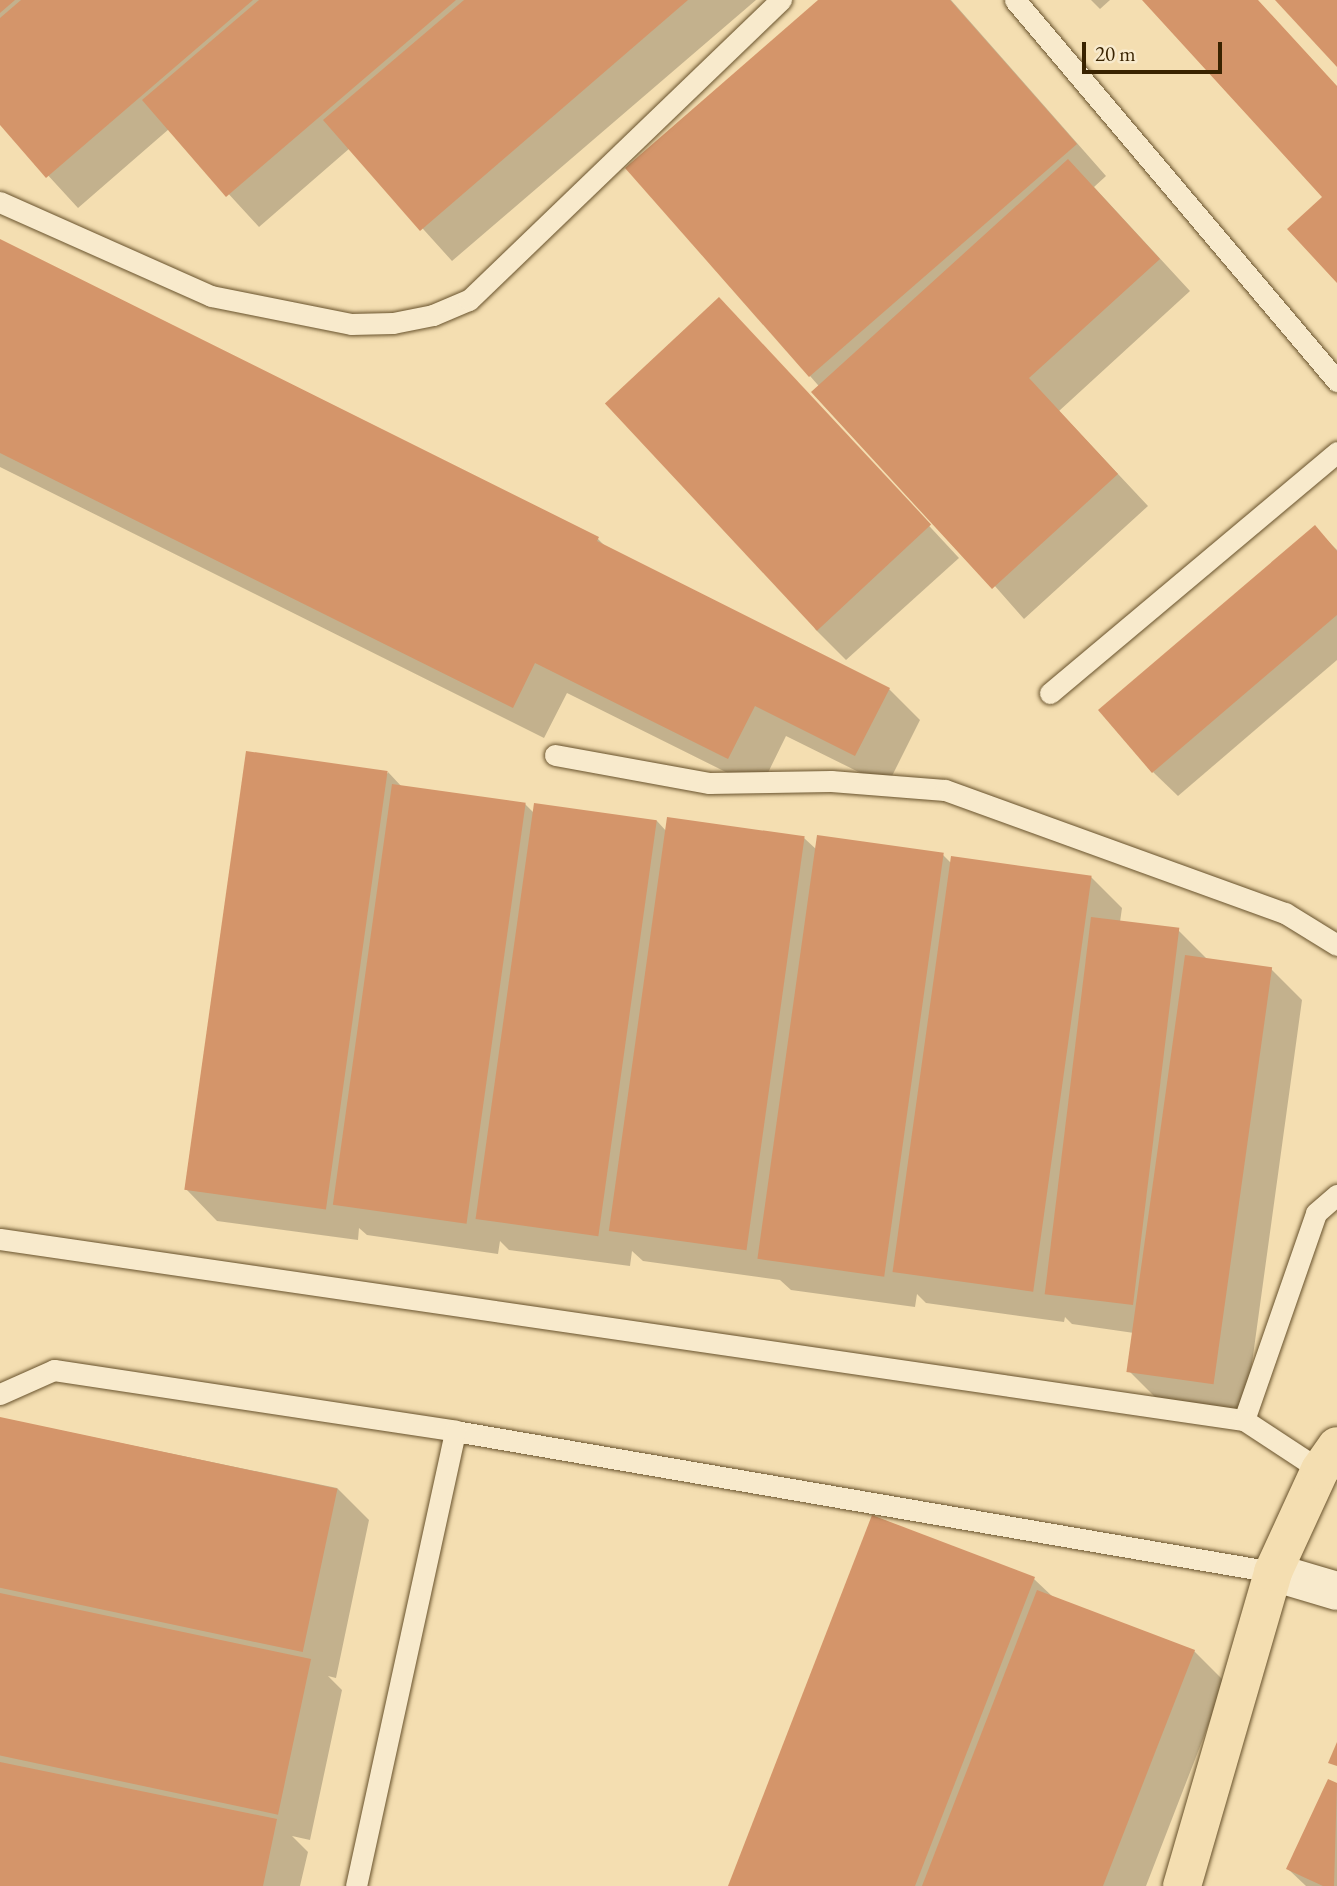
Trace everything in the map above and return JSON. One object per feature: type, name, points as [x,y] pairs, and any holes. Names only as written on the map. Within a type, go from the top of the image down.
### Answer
[{"type":"main road","points":[[1182,1886],[1273,1573],[1329,1458]]},
{"type":"street","points":[[1273,1573],[1337,1591]]},
{"type":"lane","points":[[0,202],[211,296],[351,324],[393,323],[433,315],[469,300],[781,0]]},
{"type":"lane","points":[[1015,0],[1337,381]]},
{"type":"lane","points":[[1050,693],[1337,452]]},
{"type":"lane","points":[[555,755],[709,783],[831,781],[945,790],[1285,913],[1337,945]]},
{"type":"lane","points":[[1244,1420],[1316,1213],[1337,1195]]},
{"type":"lane","points":[[0,1239],[1244,1420],[1329,1458]]},
{"type":"lane","points":[[0,1394],[54,1370],[455,1431],[1273,1573]]},
{"type":"lane","points":[[356,1886],[455,1431]]},
{"type":"building","points":[[0,0],[15,0],[0,13]]},
{"type":"building","points":[[21,0],[253,0],[46,178],[0,125],[0,18]]},
{"type":"building","points":[[259,0],[456,0],[226,197],[142,100]]},
{"type":"building","points":[[464,0],[688,0],[420,231],[323,120]]},
{"type":"building","points":[[818,0],[950,0],[1077,144],[809,377],[625,168]]},
{"type":"building","points":[[1142,0],[1258,0],[1337,86],[1337,283],[1287,229],[1322,197]]},
{"type":"building","points":[[1275,0],[1337,0],[1337,67]]},
{"type":"building","points":[[1068,159],[1160,259],[1029,378],[1118,474],[992,589],[811,392]]},
{"type":"building","points":[[0,239],[599,537],[597,541],[890,688],[855,756],[755,706],[728,759],[535,663],[513,708],[0,453]]},
{"type":"building","points":[[719,297],[931,524],[817,631],[605,403]]},
{"type":"building","points":[[1315,525],[1337,551],[1337,615],[1152,773],[1098,710]]},
{"type":"building","points":[[246,751],[388,771],[326,1210],[184,1190]]},
{"type":"building","points":[[392,784],[526,803],[467,1224],[333,1205]]},
{"type":"building","points":[[534,803],[657,820],[598,1236],[476,1219]]},
{"type":"building","points":[[667,817],[805,836],[746,1250],[609,1231]]},
{"type":"building","points":[[817,835],[944,853],[884,1277],[757,1259]]},
{"type":"building","points":[[951,856],[1092,876],[1033,1292],[893,1272]]},
{"type":"building","points":[[1091,917],[1179,928],[1133,1305],[1045,1294]]},
{"type":"building","points":[[1185,955],[1272,967],[1214,1384],[1126,1372]]},
{"type":"building","points":[[0,1417],[337,1489],[303,1652],[0,1588]]},
{"type":"building","points":[[872,1515],[1035,1577],[915,1886],[728,1886]]},
{"type":"building","points":[[1037,1590],[1195,1650],[1103,1886],[922,1886]]},
{"type":"building","points":[[0,1593],[311,1659],[278,1815],[0,1756]]},
{"type":"building","points":[[1337,1742],[1337,1766],[1328,1763]]},
{"type":"building","points":[[0,1762],[277,1819],[263,1886],[0,1886]]},
{"type":"building","points":[[1328,1779],[1337,1783],[1334,1886],[1323,1886],[1286,1869]]}]
